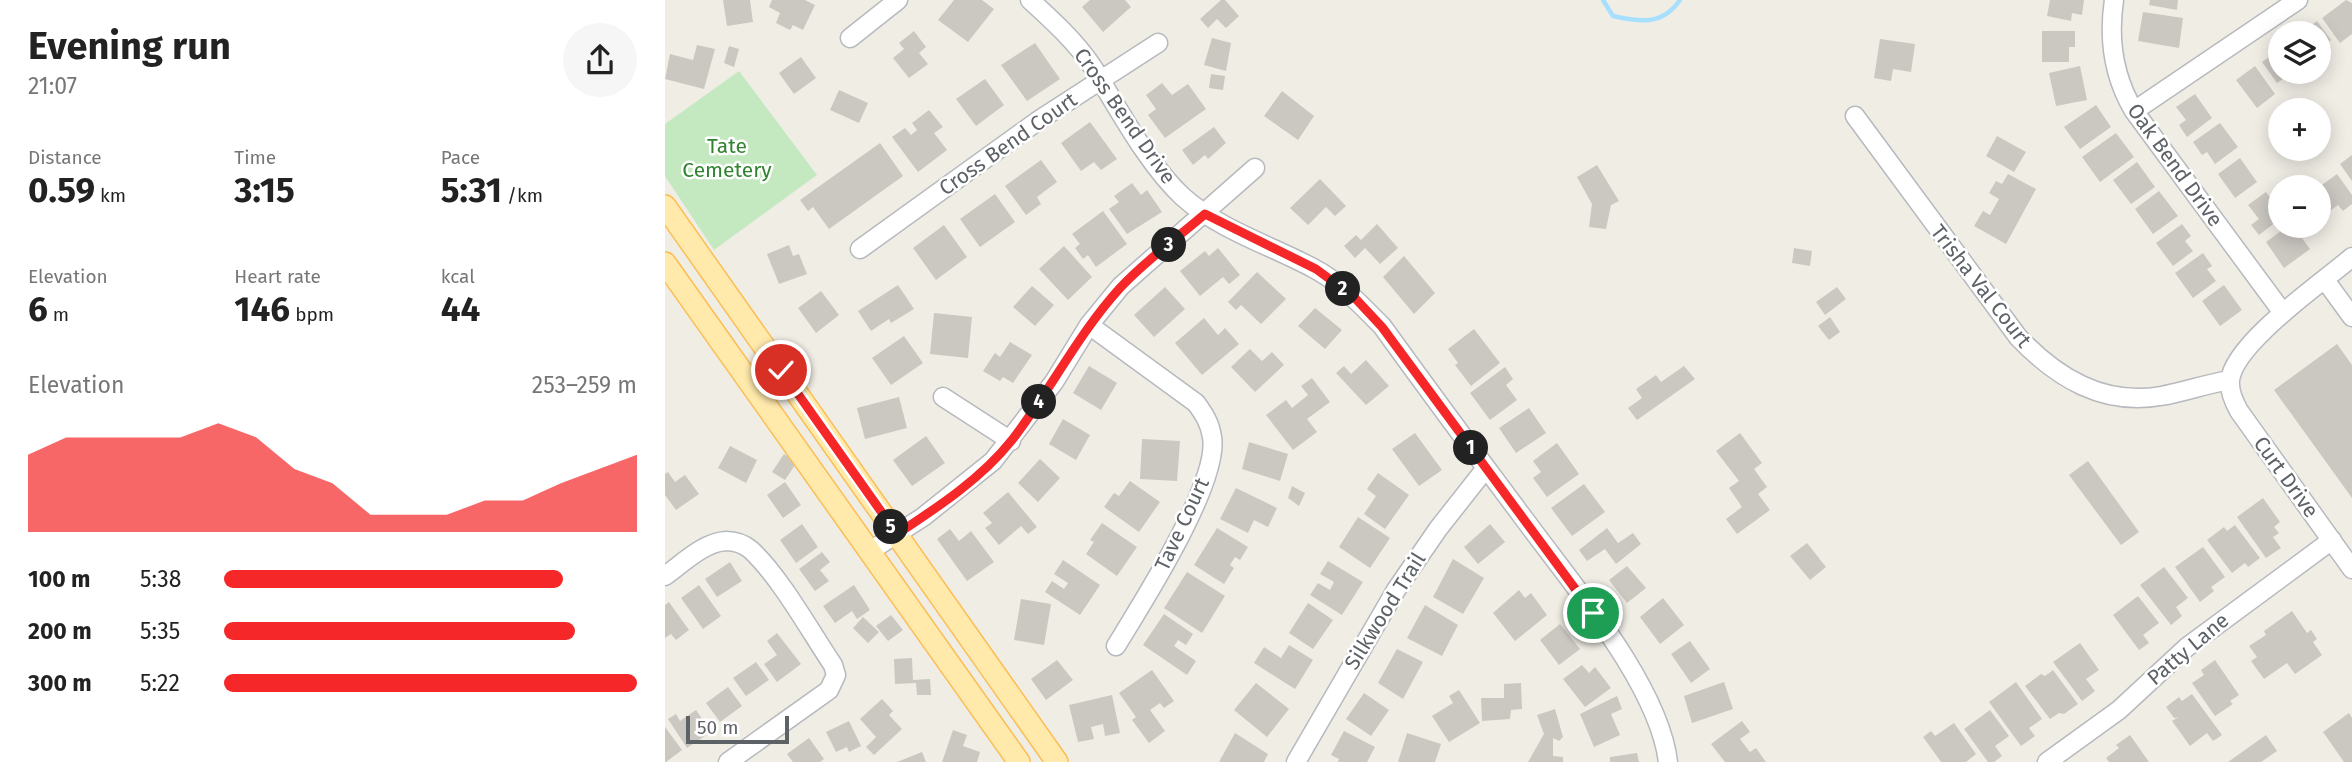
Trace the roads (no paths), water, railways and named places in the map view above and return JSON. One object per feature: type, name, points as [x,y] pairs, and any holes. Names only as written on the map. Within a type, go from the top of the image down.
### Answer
[{"type":"main road","points":[[665,206],[1056,762]]},
{"type":"main road","points":[[665,263],[1019,762]]},
{"type":"street","points":[[850,38],[898,0]]},
{"type":"street","name":"Cross Bend Drive","points":[[1030,0],[1067,34],[1181,196],[1205,214],[1316,269],[1354,297],[1382,327],[1593,613],[1645,693],[1661,730],[1668,762]]},
{"type":"street","name":"Oak Bend Drive","points":[[2114,0],[2111,35],[2121,88],[2134,111],[2283,313]]},
{"type":"street","points":[[2134,111],[2298,0]]},
{"type":"street","name":"Cross Bend Court","points":[[860,249],[961,174],[1100,79],[1159,43]]},
{"type":"street","name":"Trisha Val Court","points":[[1855,116],[2018,337],[2033,354],[2063,376],[2086,389],[2113,397],[2139,398],[2230,380]]},
{"type":"street","points":[[870,551],[968,483],[1011,440],[1054,382],[1089,325],[1121,286],[1255,168]]},
{"type":"street","points":[[2230,380],[2242,354],[2283,313],[2352,257]]},
{"type":"street","points":[[2325,280],[2352,317]]},
{"type":"street","name":"Tave Court","points":[[1089,325],[1196,403],[1207,417],[1213,439],[1209,466],[1197,499],[1166,562],[1116,646]]},
{"type":"street","name":"Curt Drive","points":[[2230,380],[2239,411],[2351,565]]},
{"type":"street","points":[[943,397],[1011,440]]},
{"type":"street","name":"Silkwood Trail","points":[[1296,762],[1396,590],[1438,529],[1486,468]]},
{"type":"street","name":"Patty Lane","points":[[2047,762],[2119,710],[2187,647],[2332,540]]},
{"type":"street","points":[[665,576],[711,545],[730,542],[750,549],[833,665],[836,675],[829,690],[729,762]]},
{"type":"waterway","points":[[1603,0],[1613,16],[1632,20],[1658,18],[1680,0]]},
{"type":"park label","name":"Tate Cemetery","points":[[727,158]]}]
